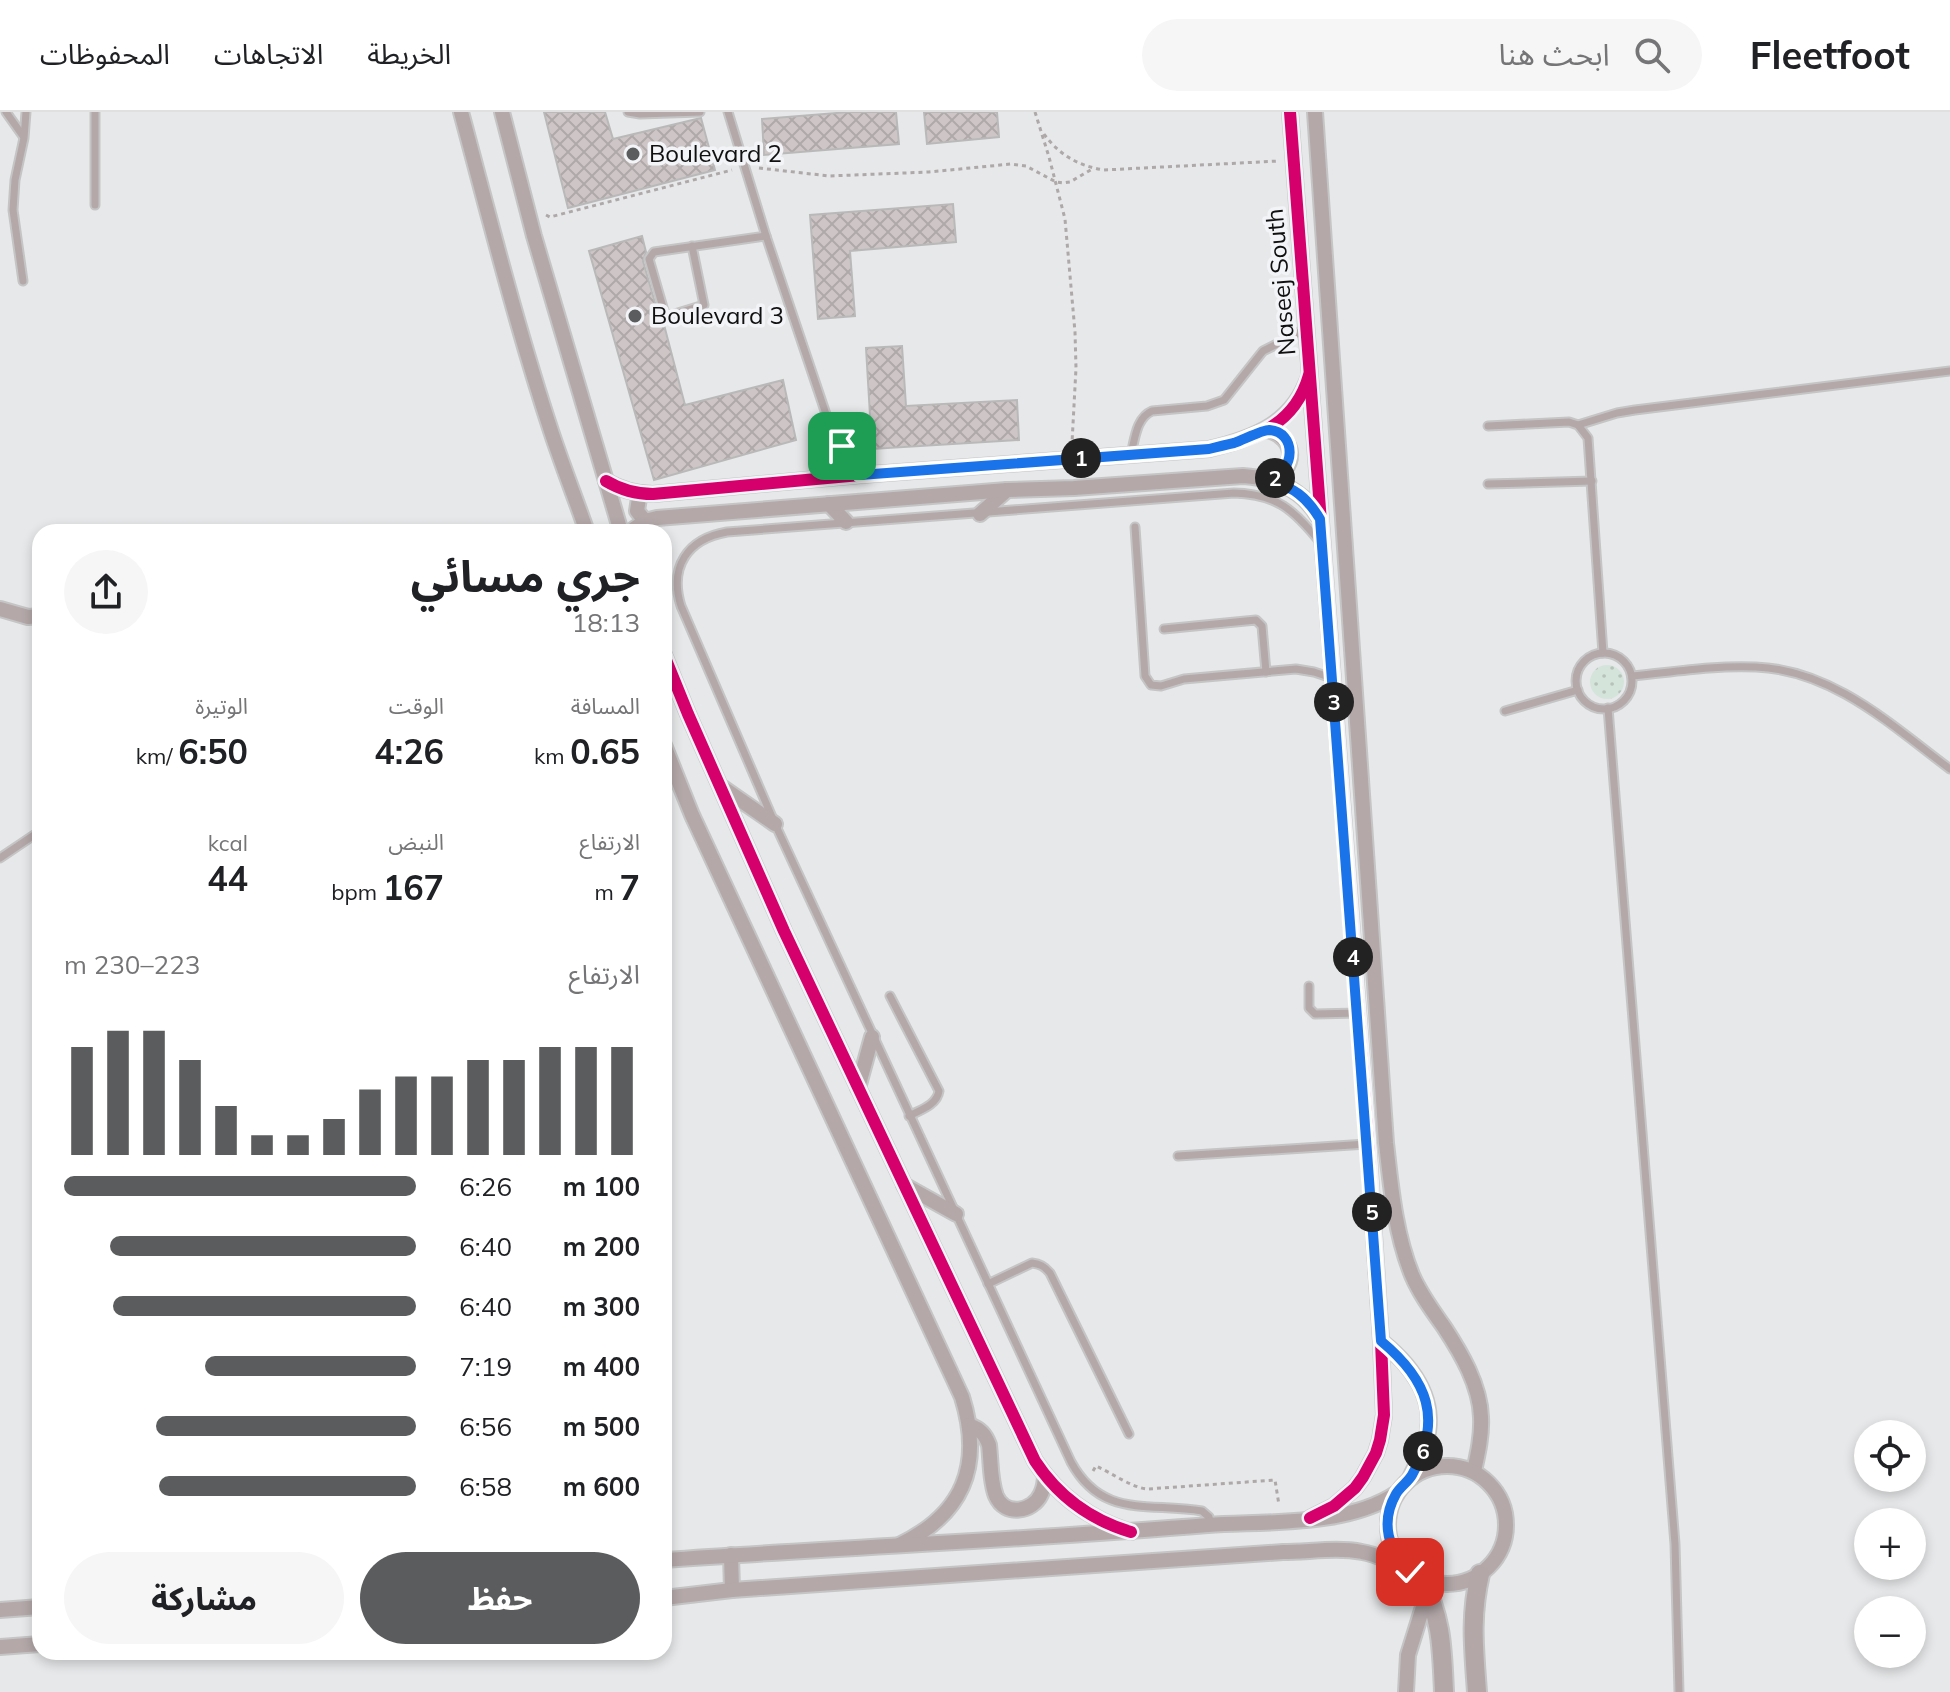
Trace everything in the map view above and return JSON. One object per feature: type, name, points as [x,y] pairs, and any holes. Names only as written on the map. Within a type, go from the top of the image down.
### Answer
[{"type":"main road","points":[[1477,1692],[1472,1630],[1480,1574]]},
{"type":"main road","points":[[1420,1581],[1434,1605],[1441,1633],[1444,1692]]},
{"type":"street","points":[[461,112],[532,369],[584,524]]},
{"type":"street","points":[[502,112],[527,210],[619,524]]},
{"type":"street","name":"Naseej South","points":[[1290,112],[1368,1144],[1384,1415],[1376,1453],[1363,1477],[1334,1506],[1310,1518]]},
{"type":"street","points":[[1315,112],[1385,1127],[1393,1202],[1413,1279],[1468,1369],[1479,1400],[1481,1436],[1474,1471]]},
{"type":"street","points":[[606,481],[624,490],[643,494],[1209,449],[1267,430],[1295,405],[1310,371]]},
{"type":"street","points":[[1267,430],[1286,440],[1290,454],[1282,473],[1269,480]]},
{"type":"street","points":[[641,524],[645,521],[829,504],[1243,476],[1269,480],[1301,495],[1320,519]]},
{"type":"street","points":[[980,514],[1007,490]]},
{"type":"street","points":[[643,494],[636,504],[645,521]]},
{"type":"street","points":[[829,504],[846,522]]},
{"type":"street","points":[[0,609],[32,617]]},
{"type":"street","points":[[672,675],[784,931],[1035,1461],[1061,1493],[1081,1509],[1105,1523],[1131,1532]]},
{"type":"street","points":[[672,765],[692,815],[962,1397],[969,1425],[971,1454],[965,1484],[948,1510],[934,1524],[899,1545]]},
{"type":"street","points":[[720,786],[775,824]]},
{"type":"street","points":[[858,1088],[872,1037]]},
{"type":"street","points":[[904,1185],[956,1214]]},
{"type":"street","points":[[672,1559],[1281,1521],[1373,1507],[1397,1493],[1410,1478],[1429,1426],[1427,1402],[1412,1371],[1381,1341]]},
{"type":"street","points":[[969,1425],[976,1427],[987,1438],[996,1495],[1006,1507],[1021,1510],[1035,1503],[1043,1491],[1045,1475]]},
{"type":"street","points":[[672,1597],[732,1590],[1347,1550],[1375,1556],[1420,1581],[1445,1585],[1469,1580],[1480,1574],[1498,1557],[1506,1533],[1505,1509],[1493,1487],[1474,1471],[1461,1467],[1434,1467],[1410,1478]]},
{"type":"street","points":[[1397,1493],[1388,1517],[1390,1542],[1401,1563],[1420,1581]]},
{"type":"street","points":[[731,1555],[732,1590]]},
{"type":"street","points":[[1406,1692],[1408,1655],[1420,1581]]},
{"type":"street","points":[[0,1610],[32,1608]]},
{"type":"street","points":[[0,1647],[32,1645]]},
{"type":"lane","points":[[6,112],[24,138]]},
{"type":"lane","points":[[23,281],[13,210],[26,112]]},
{"type":"lane","points":[[95,112],[95,205]]},
{"type":"lane","points":[[628,112],[700,112]]},
{"type":"lane","points":[[728,112],[829,423],[860,475]]},
{"type":"lane","points":[[692,246],[704,305],[668,316],[649,259],[654,252],[692,246],[766,236]]},
{"type":"lane","points":[[1131,454],[1144,415],[1152,411],[1207,406],[1224,400],[1263,351],[1297,334],[1307,325]]},
{"type":"lane","points":[[1488,426],[1558,421],[1578,425],[1635,410],[1950,371]]},
{"type":"lane","points":[[813,479],[829,423]]},
{"type":"lane","points":[[1578,425],[1588,438],[1603,653]]},
{"type":"lane","points":[[1488,484],[1592,481]]},
{"type":"lane","points":[[1211,1525],[1209,1517],[1202,1511],[1121,1504],[1101,1495],[1084,1482],[1071,1462],[775,824],[681,606],[677,576],[691,549],[718,533],[1246,493],[1268,498],[1289,508],[1321,543]]},
{"type":"lane","points":[[1135,527],[1145,676],[1148,683],[1155,686],[1184,679],[1296,669],[1332,678]]},
{"type":"lane","points":[[1164,629],[1256,620],[1262,626],[1266,672]]},
{"type":"lane","points":[[1611,653],[1625,661],[1632,676],[1631,691],[1627,697],[1622,703],[1608,708],[1587,702],[1578,690],[1581,665],[1595,655],[1611,653]]},
{"type":"lane","points":[[1632,676],[1757,667],[1810,677],[1859,701],[1950,769]]},
{"type":"lane","points":[[1505,711],[1578,690]]},
{"type":"lane","points":[[1608,708],[1675,1544],[1679,1692]]},
{"type":"lane","points":[[0,858],[32,836]]},
{"type":"lane","points":[[1309,986],[1309,1008],[1315,1014],[1358,1013]]},
{"type":"lane","points":[[890,996],[939,1091],[938,1098],[932,1104],[909,1116]]},
{"type":"lane","points":[[1178,1156],[1368,1144]]},
{"type":"lane","points":[[988,1284],[1025,1265],[1045,1267],[1129,1434]]},
{"type":"path","points":[[1035,112],[1065,219],[1075,332],[1073,459]]},
{"type":"path","points":[[1042,130],[1069,159],[1094,168],[1115,170],[1293,160]]},
{"type":"path","points":[[527,210],[550,217],[745,167],[829,176],[929,172],[1011,164],[1026,166],[1056,182],[1070,182],[1094,168]]},
{"type":"path","points":[[1084,1482],[1096,1466],[1140,1488],[1275,1480],[1281,1521]]},
{"type":"shaded area","points":[[1607,665],[1619,670],[1624,682],[1619,694],[1607,699],[1595,694],[1590,682],[1595,670]]},
{"type":"building","name":"Boulevard 2","points":[[544,112],[605,112],[613,139],[701,118],[715,170],[568,208]]},
{"type":"building","points":[[849,112],[896,112],[899,144],[764,155],[762,119]]},
{"type":"building","points":[[924,112],[997,112],[999,137],[927,144]]},
{"type":"building","points":[[953,204],[956,242],[850,251],[855,316],[818,319],[810,215]]},
{"type":"building","name":"Boulevard 3","points":[[642,236],[646,252],[643,261],[685,405],[783,380],[796,440],[654,480],[589,251]]},
{"type":"building","points":[[902,346],[906,406],[1017,400],[1019,440],[872,449],[866,348]]},
{"type":"cycle path","points":[[1290,112],[1368,1144],[1384,1415],[1376,1453],[1363,1477],[1334,1506],[1310,1518]]},
{"type":"cycle path","points":[[606,481],[628,491],[653,494],[1209,449],[1242,440],[1271,427],[1294,406],[1309,375]]},
{"type":"cycle path","points":[[672,675],[784,931],[1035,1461],[1054,1485],[1077,1505],[1102,1521],[1131,1532]]},
{"type":"place","name":"Boulevard 2","points":[[633,154]]},
{"type":"place","name":"Boulevard 3","points":[[635,316]]},
{"type":"route","points":[[842,446],[860,475],[1209,449],[1267,430],[1286,440],[1289,461],[1282,473],[1269,480],[1301,495],[1320,519],[1381,1341],[1418,1380],[1429,1414],[1423,1450],[1410,1478],[1397,1493],[1388,1517],[1394,1553],[1410,1572]]}]
